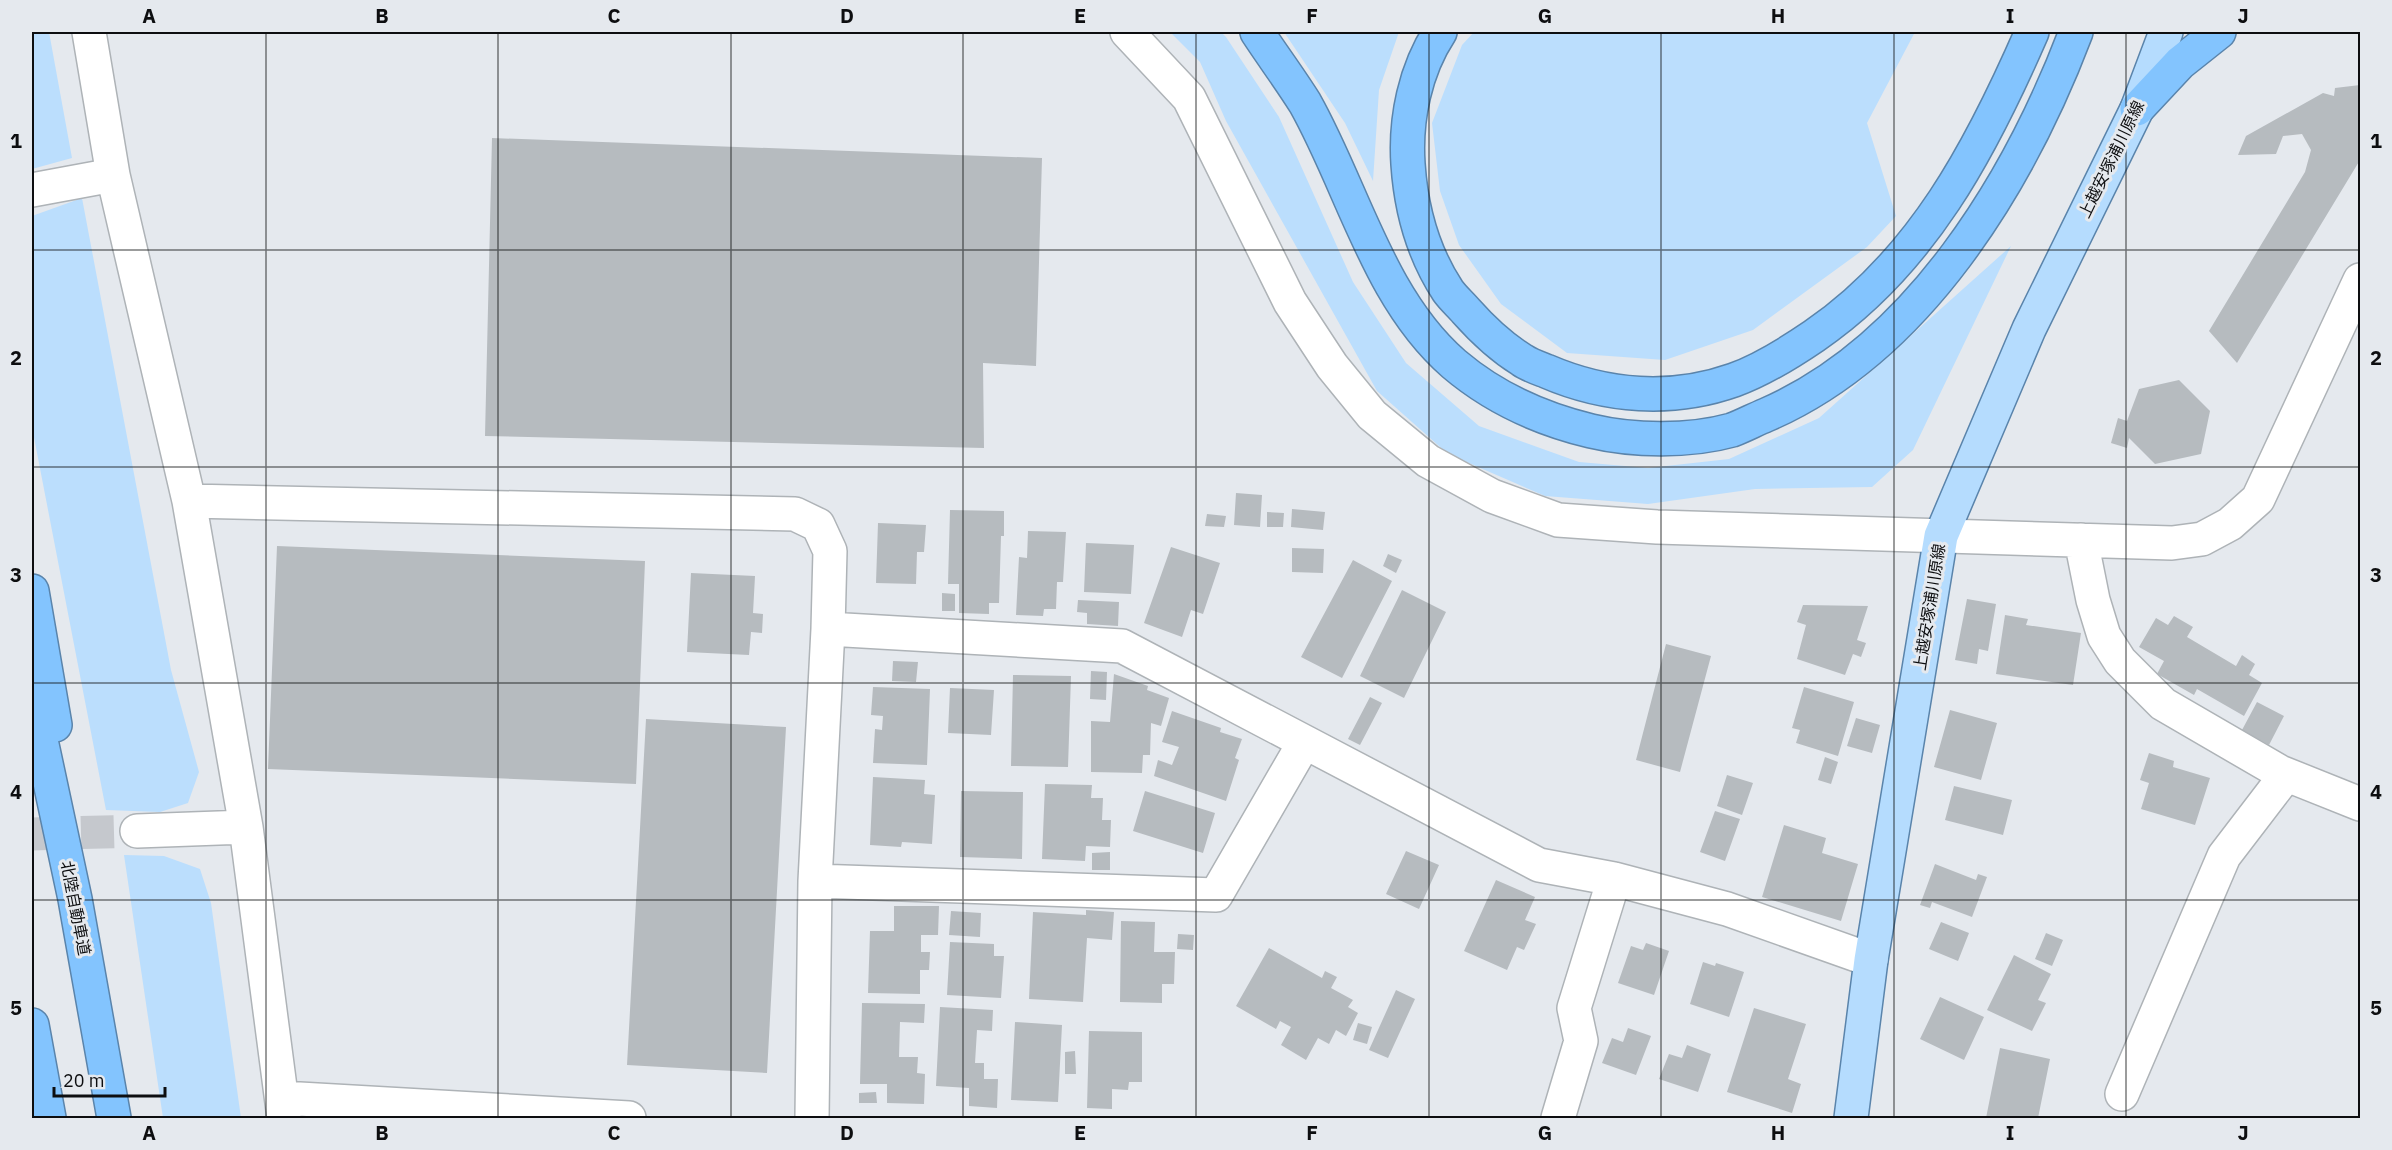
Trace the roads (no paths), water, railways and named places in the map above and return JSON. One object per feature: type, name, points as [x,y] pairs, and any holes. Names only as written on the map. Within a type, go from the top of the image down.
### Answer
[{"type":"highway","points":[[1257,32],[1305,103],[1377,259],[1412,318],[1453,363],[1499,397],[1557,423],[1617,437],[1673,439],[1731,430],[1789,405],[1841,372],[1889,332],[1939,277],[1984,214],[2031,134],[2076,32]]},
{"type":"highway","points":[[1440,32],[1429,48],[1412,101],[1407,148],[1410,199],[1426,248],[1448,291],[1481,328],[1522,361],[1571,382],[1623,394],[1678,394],[1735,380],[1790,352],[1841,318],[1888,274],[1932,218],[1970,162],[2006,92],[2032,32]]},
{"type":"highway","points":[[2137,109],[2180,63],[2219,32]]},
{"type":"highway","points":[[32,591],[65,784],[75,899]]},
{"type":"highway","name":"北陸自動車道","points":[[32,698],[75,899],[114,1119]]},
{"type":"highway","points":[[32,1025],[49,1119]]},
{"type":"main road","name":"上越安塚浦川原線","points":[[1851,1119],[1871,960],[1941,536],[2029,329],[2137,109],[2166,32]]},
{"type":"street","points":[[89,32],[113,175],[189,501],[246,827],[283,1108],[629,1119]]},
{"type":"street","points":[[1127,32],[1189,98],[1290,302],[1332,366],[1372,415],[1428,461],[1492,496],[1558,520],[1657,527],[2172,543],[2202,539],[2230,524],[2258,499],[2361,280]]},
{"type":"street","points":[[32,190],[113,175]]},
{"type":"street","points":[[189,501],[795,514],[818,525],[830,550],[815,881],[812,1119]]},
{"type":"street","points":[[2081,540],[2093,600],[2104,636],[2120,661],[2163,704],[2286,775],[2361,804]]},
{"type":"street","points":[[828,629],[1122,646],[1539,865],[1614,879],[1727,909],[1871,960]]},
{"type":"street","points":[[815,881],[1216,895],[1304,743]]},
{"type":"street","points":[[2122,1094],[2224,856],[2286,775]]},
{"type":"street","points":[[136,831],[246,827]]},
{"type":"street","points":[[1558,1119],[1581,1041],[1574,1008],[1614,879]]},
{"type":"tunnel","points":[[32,834],[137,831]]}]
